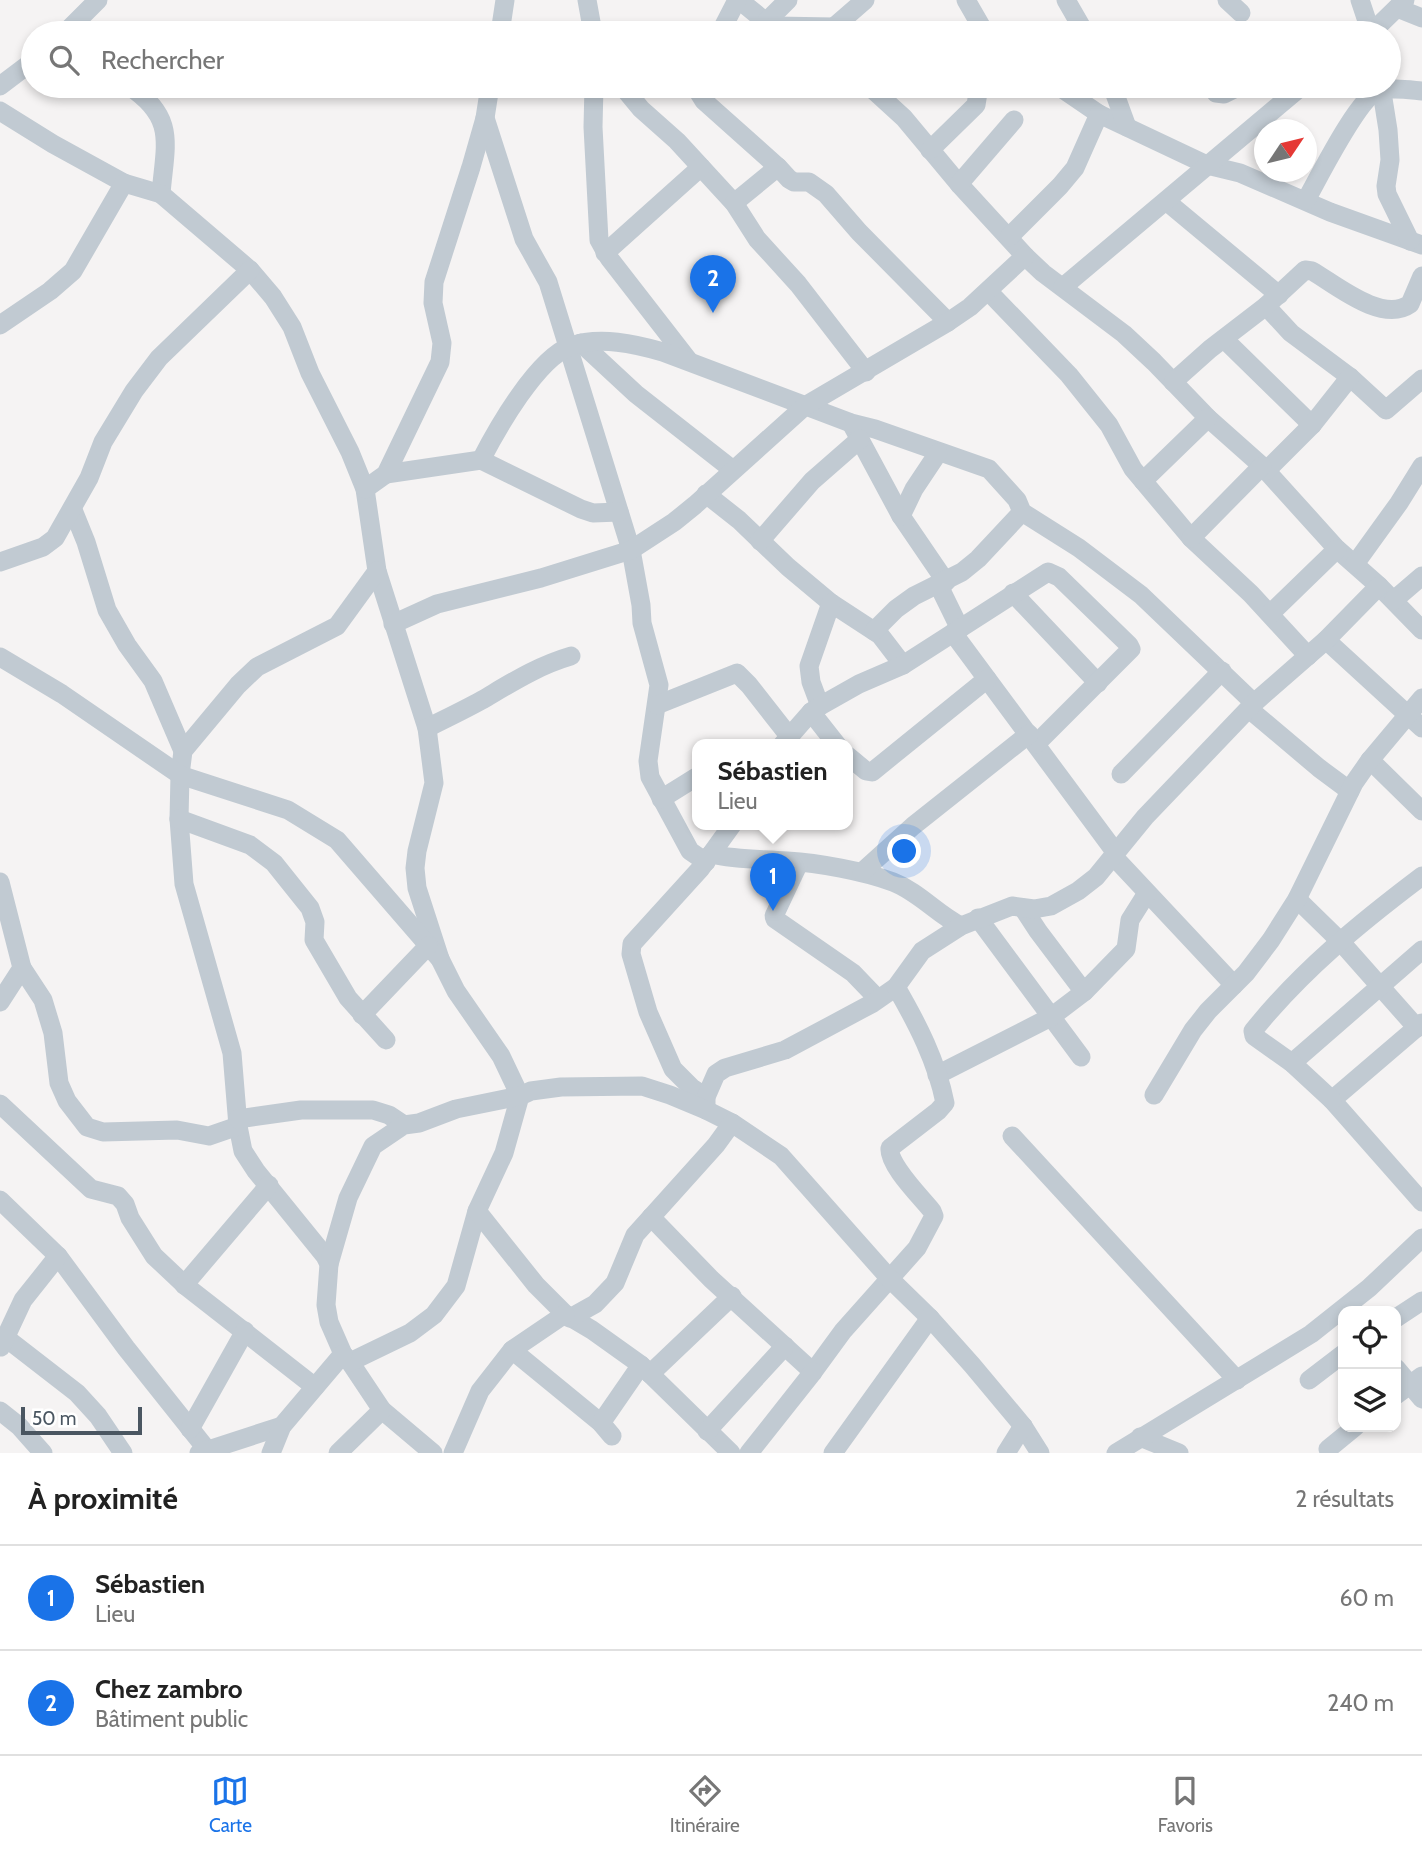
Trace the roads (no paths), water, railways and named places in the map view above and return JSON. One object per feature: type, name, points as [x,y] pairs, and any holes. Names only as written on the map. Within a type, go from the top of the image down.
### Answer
[{"type":"street","points":[[78,21],[98,0]]},
{"type":"street","points":[[502,21],[505,0]]},
{"type":"street","points":[[587,0],[591,21]]},
{"type":"street","points":[[727,21],[738,0],[767,21]]},
{"type":"street","points":[[778,21],[788,0]]},
{"type":"street","points":[[841,21],[865,0]]},
{"type":"street","points":[[966,0],[978,21]]},
{"type":"street","points":[[1066,0],[1078,21]]},
{"type":"street","points":[[1360,0],[1367,21]]},
{"type":"street","points":[[1383,21],[1401,4],[1422,18]]},
{"type":"street","points":[[0,86],[21,70]]},
{"type":"street","points":[[1401,89],[1422,91]]},
{"type":"street","points":[[145,98],[155,106],[163,121],[165,146],[161,194]]},
{"type":"street","points":[[386,474],[440,362],[442,343],[433,303],[434,282],[485,118],[488,98]]},
{"type":"street","points":[[594,98],[599,240],[605,253],[689,361]]},
{"type":"street","points":[[632,98],[641,110],[677,141],[734,203],[757,239],[798,284],[866,372]]},
{"type":"street","points":[[702,98],[789,179],[809,183],[826,194],[948,322]]},
{"type":"street","points":[[882,98],[904,118],[929,150],[1025,256],[1043,273],[1124,334],[1208,418],[1264,468],[1337,549],[1394,600],[1422,631]]},
{"type":"street","points":[[929,150],[976,105],[977,98]]},
{"type":"street","points":[[1076,98],[1099,114],[1207,165],[1240,173],[1330,212],[1416,243]]},
{"type":"street","points":[[1119,98],[1127,127]]},
{"type":"street","points":[[1063,287],[1288,98]]},
{"type":"street","points":[[1306,200],[1343,133],[1370,98]]},
{"type":"street","points":[[1383,98],[1390,160],[1387,194],[1416,243]]},
{"type":"street","points":[[0,111],[52,144],[124,183],[161,194],[250,270],[273,296],[292,327],[310,373],[365,489],[377,571],[428,728],[435,783],[415,868],[417,888],[434,953]]},
{"type":"street","points":[[1009,237],[1075,168],[1099,114]]},
{"type":"street","points":[[485,118],[524,240],[548,282],[574,345],[631,550],[642,605],[642,623],[658,679],[648,767],[661,799],[692,853],[709,858],[799,863],[862,872],[896,883],[931,905],[943,916],[970,922],[1051,1017],[1081,1057]]},
{"type":"street","points":[[959,184],[1014,120]]},
{"type":"street","points":[[605,253],[701,167]]},
{"type":"street","points":[[734,203],[778,167]]},
{"type":"street","points":[[0,324],[50,291],[73,271],[124,183]]},
{"type":"street","points":[[1166,201],[1273,301],[1292,333],[1350,377],[1386,410],[1422,379]]},
{"type":"street","points":[[393,624],[437,604],[541,578],[631,550],[674,522],[805,406],[948,322],[988,291],[1025,256]]},
{"type":"street","points":[[0,562],[43,547],[55,538],[89,478],[103,442],[134,391],[159,358],[250,270]]},
{"type":"street","points":[[1173,382],[1273,301],[1300,273],[1308,270],[1362,301],[1396,309],[1410,304],[1422,276]]},
{"type":"street","points":[[988,291],[1069,375],[1109,425],[1126,458],[1143,481],[1191,538],[1270,614],[1308,656]]},
{"type":"street","points":[[1224,339],[1312,425]]},
{"type":"street","points":[[481,460],[510,409],[545,365],[574,345],[613,342],[638,345],[689,361],[805,406],[855,431],[876,429],[989,469],[1017,500],[1022,512],[1079,548],[1141,595],[1222,671],[1252,706],[1349,791]]},
{"type":"street","points":[[574,345],[733,470]]},
{"type":"street","points":[[1191,538],[1312,425],[1350,377]]},
{"type":"street","points":[[1143,481],[1208,418]]},
{"type":"street","points":[[855,431],[901,516],[942,583],[943,598],[956,631],[987,679],[1115,855],[1234,985]]},
{"type":"street","points":[[760,541],[855,431]]},
{"type":"street","points":[[901,516],[914,489],[938,453]]},
{"type":"street","points":[[365,489],[386,474],[481,460],[582,509],[593,513],[620,512]]},
{"type":"street","points":[[1355,564],[1422,466]]},
{"type":"street","points":[[706,494],[831,603],[880,635],[903,665]]},
{"type":"street","points":[[73,510],[107,610],[127,645],[153,681],[183,751],[179,820],[184,884],[232,1053],[243,1151],[303,1226],[329,1264]]},
{"type":"street","points":[[874,631],[896,609],[978,559],[1022,512]]},
{"type":"street","points":[[1270,614],[1337,549]]},
{"type":"street","points":[[183,751],[238,685],[257,667],[337,626],[377,571]]},
{"type":"street","points":[[786,739],[815,709],[859,684],[903,665],[1044,572],[1053,574],[1129,645],[1129,651],[1098,683],[1032,739],[913,826],[862,872]]},
{"type":"street","points":[[1394,600],[1422,576]]},
{"type":"street","points":[[706,1104],[714,1076],[725,1068],[785,1050],[829,1029],[896,987],[922,951],[970,922],[1012,906],[1034,909],[1061,901],[1097,877],[1145,817],[1252,706],[1326,640],[1379,586]]},
{"type":"street","points":[[1013,593],[1098,683]]},
{"type":"street","points":[[831,603],[809,666],[815,709],[833,739]]},
{"type":"street","points":[[1326,640],[1415,721]]},
{"type":"street","points":[[428,728],[524,674],[571,656]]},
{"type":"street","points":[[0,657],[62,694],[180,775],[288,810],[337,840],[434,953],[500,1056],[520,1096],[504,1153],[477,1211],[456,1286],[434,1315],[410,1334],[347,1358],[315,1387],[282,1426],[271,1453]]},
{"type":"street","points":[[1121,774],[1222,671]]},
{"type":"street","points":[[657,705],[737,673],[749,685],[784,739]]},
{"type":"street","points":[[853,760],[866,771],[872,772],[987,679]]},
{"type":"street","points":[[1154,1095],[1193,1030],[1246,974],[1271,940],[1297,900],[1349,791],[1370,760],[1415,721],[1422,698]]},
{"type":"street","points":[[1370,760],[1422,811]]},
{"type":"street","points":[[661,799],[692,780]]},
{"type":"street","points":[[179,820],[250,845],[274,863],[310,908],[314,922],[314,940],[348,998],[386,1040]]},
{"type":"street","points":[[729,830],[709,858],[632,944],[631,954],[648,1012],[673,1069],[706,1104],[781,1156],[890,1279],[930,1318],[1023,1426],[1040,1453]]},
{"type":"street","points":[[799,863],[774,916],[775,919],[853,973],[878,999]]},
{"type":"street","points":[[1422,876],[1340,941],[1302,976],[1253,1034],[1292,1063],[1332,1100],[1422,1202]]},
{"type":"street","points":[[0,882],[22,968],[43,1000],[50,1022],[59,1083],[66,1101],[87,1127],[103,1132],[177,1130],[209,1136],[238,1123],[301,1110],[373,1110],[389,1115],[404,1125]]},
{"type":"street","points":[[937,1075],[1051,1017],[1084,992],[1126,948],[1130,920],[1147,893]]},
{"type":"street","points":[[1297,900],[1340,941],[1419,1025],[1332,1100]]},
{"type":"street","points":[[1023,908],[1084,992]]},
{"type":"street","points":[[1292,1063],[1422,950]]},
{"type":"street","points":[[362,1015],[434,953]]},
{"type":"street","points":[[0,1002],[22,968]]},
{"type":"street","points":[[749,1453],[843,1331],[917,1248],[934,1214],[890,1156],[889,1150],[943,1107],[945,1101],[917,1025],[896,987]]},
{"type":"street","points":[[433,1453],[383,1410],[347,1358],[328,1322],[326,1305],[329,1264],[348,1199],[373,1146],[404,1125],[419,1123],[456,1109],[520,1096],[531,1091],[561,1087],[642,1086],[706,1104]]},
{"type":"street","points":[[0,1104],[91,1189],[118,1196],[154,1256],[184,1284],[315,1387]]},
{"type":"street","points":[[453,1453],[480,1391],[512,1350],[567,1316],[595,1304],[615,1283],[635,1235],[716,1145],[732,1123]]},
{"type":"street","points":[[1013,1136],[1237,1380]]},
{"type":"street","points":[[184,1284],[268,1185]]},
{"type":"street","points":[[0,1200],[58,1256],[190,1429],[203,1452],[282,1426]]},
{"type":"street","points":[[477,1211],[536,1285],[567,1316],[592,1330],[646,1369],[732,1453]]},
{"type":"street","points":[[651,1217],[711,1279],[813,1372]]},
{"type":"street","points":[[1349,1306],[1422,1238]]},
{"type":"street","points":[[58,1256],[23,1300],[3,1343],[77,1393],[98,1416],[123,1453]]},
{"type":"street","points":[[512,1350],[607,1429],[646,1369],[732,1296]]},
{"type":"street","points":[[1401,1315],[1422,1301]]},
{"type":"street","points":[[1116,1453],[1338,1315]]},
{"type":"street","points":[[833,1453],[930,1318]]},
{"type":"street","points":[[190,1429],[245,1331]]},
{"type":"street","points":[[707,1431],[785,1346]]},
{"type":"street","points":[[1309,1380],[1338,1358]]},
{"type":"street","points":[[1397,1369],[1412,1389]]},
{"type":"street","points":[[338,1453],[383,1410]]},
{"type":"street","points":[[0,1411],[19,1426],[43,1453]]},
{"type":"street","points":[[1006,1453],[1023,1426]]},
{"type":"street","points":[[1328,1449],[1349,1432]]},
{"type":"street","points":[[1140,1437],[1179,1453]]},
{"type":"place","name":"Chez zambro","points":[[713,313]]},
{"type":"place","name":"Sébastien","points":[[773,911]]}]
